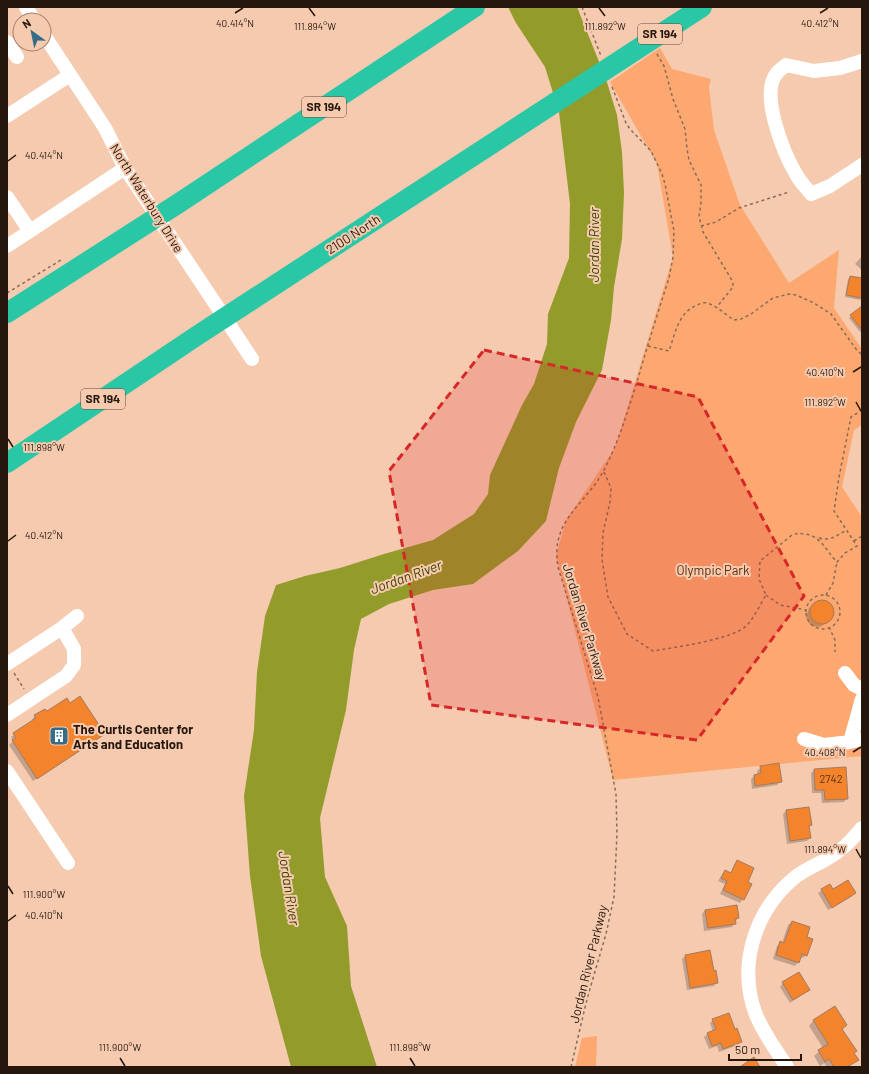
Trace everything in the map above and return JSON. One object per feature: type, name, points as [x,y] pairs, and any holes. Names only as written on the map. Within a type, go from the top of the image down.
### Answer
[{"type":"highway","name":"2100 North","points":[[7,463],[198,335],[531,118],[610,58],[702,7]]},
{"type":"highway","name":"SR 194","points":[[7,313],[180,203],[472,9]]},
{"type":"street","points":[[7,42],[17,58]]},
{"type":"street","name":"North Waterbury Drive","points":[[52,47],[105,128],[125,168],[252,359]]},
{"type":"street","points":[[862,61],[840,68],[814,71],[786,65],[776,73],[771,87],[772,113],[788,158],[796,176],[811,194],[830,186],[862,165]]},
{"type":"street","points":[[7,116],[70,75]]},
{"type":"street","points":[[7,246],[125,168]]},
{"type":"street","points":[[7,197],[30,231]]},
{"type":"street","points":[[11,669],[77,616]]},
{"type":"street","points":[[7,715],[66,676],[74,665],[74,649],[62,628]]},
{"type":"street","points":[[845,672],[854,685],[862,689]]},
{"type":"street","points":[[804,739],[824,745],[856,741],[862,699]]},
{"type":"street","points":[[7,771],[68,863]]},
{"type":"street","points":[[787,1067],[765,1033],[756,1014],[750,994],[748,974],[750,953],[755,934],[763,914],[778,892],[795,877],[836,854],[848,844],[862,828]]},
{"type":"path","points":[[582,7],[610,58]]},
{"type":"path","points":[[655,51],[664,66],[673,99],[686,129],[686,149],[689,160],[701,184],[699,216],[702,232],[733,282],[734,287],[716,308]]},
{"type":"path","name":"Jordan River Parkway","points":[[571,1067],[587,999],[606,934],[612,904],[617,834],[616,794],[598,697],[558,567],[556,556],[558,538],[566,520],[604,472],[618,443],[669,278],[673,257],[674,231],[662,174],[651,151],[630,129],[626,122],[610,82]]},
{"type":"path","points":[[701,226],[716,222],[739,208],[790,192]]},
{"type":"path","points":[[648,346],[669,351],[677,326],[682,316],[688,309],[704,302],[734,320],[752,314],[773,298],[789,294],[796,295],[831,314],[862,355]]},
{"type":"path","points":[[826,595],[833,582],[837,562],[845,553],[857,546],[834,511],[851,417],[862,410]]},
{"type":"path","points":[[604,472],[611,488],[610,502],[603,533],[602,558],[608,597],[627,634],[653,650],[689,645],[734,633],[746,626],[766,595]]},
{"type":"path","points":[[806,610],[780,605],[766,595],[759,579],[760,561],[797,532],[809,534],[824,540],[832,539],[846,530]]},
{"type":"path","points":[[854,541],[862,536]]},
{"type":"path","points":[[818,538],[837,562]]},
{"type":"path","points":[[820,595],[826,595],[835,600],[840,610],[838,620],[824,629],[813,625],[807,616],[806,610],[811,600],[820,595]]},
{"type":"path","points":[[829,627],[835,640],[835,652]]},
{"type":"path","points":[[11,669],[27,694]]},
{"type":"highlighted area","points":[[484,350],[698,397],[804,596],[697,740],[431,705],[389,471]]},
{"type":"green space","name":"Olympic Park","points":[[660,48],[672,69],[711,79],[709,87],[714,130],[740,205],[789,283],[839,250],[834,308],[862,349],[862,425],[854,430],[842,487],[862,517],[862,756],[613,780],[556,556],[566,520],[615,448],[673,257],[657,164],[610,82]]},
{"type":"green space","points":[[597,1036],[596,1067],[575,1067],[582,1038]]},
{"type":"water","name":"Jordan River","points":[[508,7],[577,7],[606,79],[617,115],[622,152],[624,193],[622,239],[614,287],[611,320],[602,370],[576,422],[559,468],[546,521],[518,551],[473,584],[433,590],[389,604],[361,619],[354,650],[346,710],[320,818],[325,877],[347,926],[351,986],[377,1067],[291,1067],[261,956],[250,876],[244,796],[254,730],[257,672],[265,616],[276,585],[305,576],[340,568],[433,540],[474,514],[488,494],[490,475],[522,405],[534,384],[547,344],[548,314],[569,258],[570,204],[559,112],[545,67],[516,23]]},
{"type":"building","points":[[850,276],[862,278],[862,298],[846,295]]},
{"type":"building","points":[[862,306],[862,330],[850,315]]},
{"type":"building","points":[[822,600],[831,603],[834,612],[831,621],[822,624],[813,621],[810,612],[813,603]]},
{"type":"building","name":"The Curtis Center for Arts and Education","points":[[80,696],[105,734],[37,779],[12,740],[16,738],[13,733],[36,718],[34,715],[45,709],[47,711],[67,698],[70,703]]},
{"type":"building","points":[[779,763],[782,782],[755,786],[754,775],[761,773],[760,766]]},
{"type":"building","points":[[846,767],[848,799],[825,800],[824,790],[815,790],[814,769]]},
{"type":"building","points":[[809,807],[812,825],[809,826],[811,838],[790,841],[786,810]]},
{"type":"building","points":[[737,860],[754,868],[748,882],[752,884],[744,900],[723,890],[727,881],[721,878],[725,870],[731,873]]},
{"type":"building","points":[[848,880],[856,893],[832,908],[821,889],[830,884],[833,889]]},
{"type":"building","points":[[737,905],[739,918],[735,919],[736,924],[708,928],[705,910]]},
{"type":"building","points":[[792,921],[810,927],[807,937],[813,939],[807,956],[802,954],[799,963],[776,955],[780,941],[784,943]]},
{"type":"building","points":[[710,950],[718,983],[690,988],[685,955]]},
{"type":"building","points":[[799,972],[810,990],[793,1000],[782,982]]},
{"type":"building","points":[[835,1006],[847,1025],[842,1029],[857,1051],[854,1053],[859,1060],[847,1067],[834,1067],[829,1059],[825,1062],[818,1050],[828,1044],[813,1020]]},
{"type":"building","points":[[729,1013],[742,1042],[723,1049],[721,1043],[712,1046],[707,1033],[716,1029],[712,1019]]},
{"type":"building","points":[[754,1057],[760,1067],[740,1067]]},
{"type":"place","name":"The Curtis Center for Arts and Education","points":[[59,736]]}]
